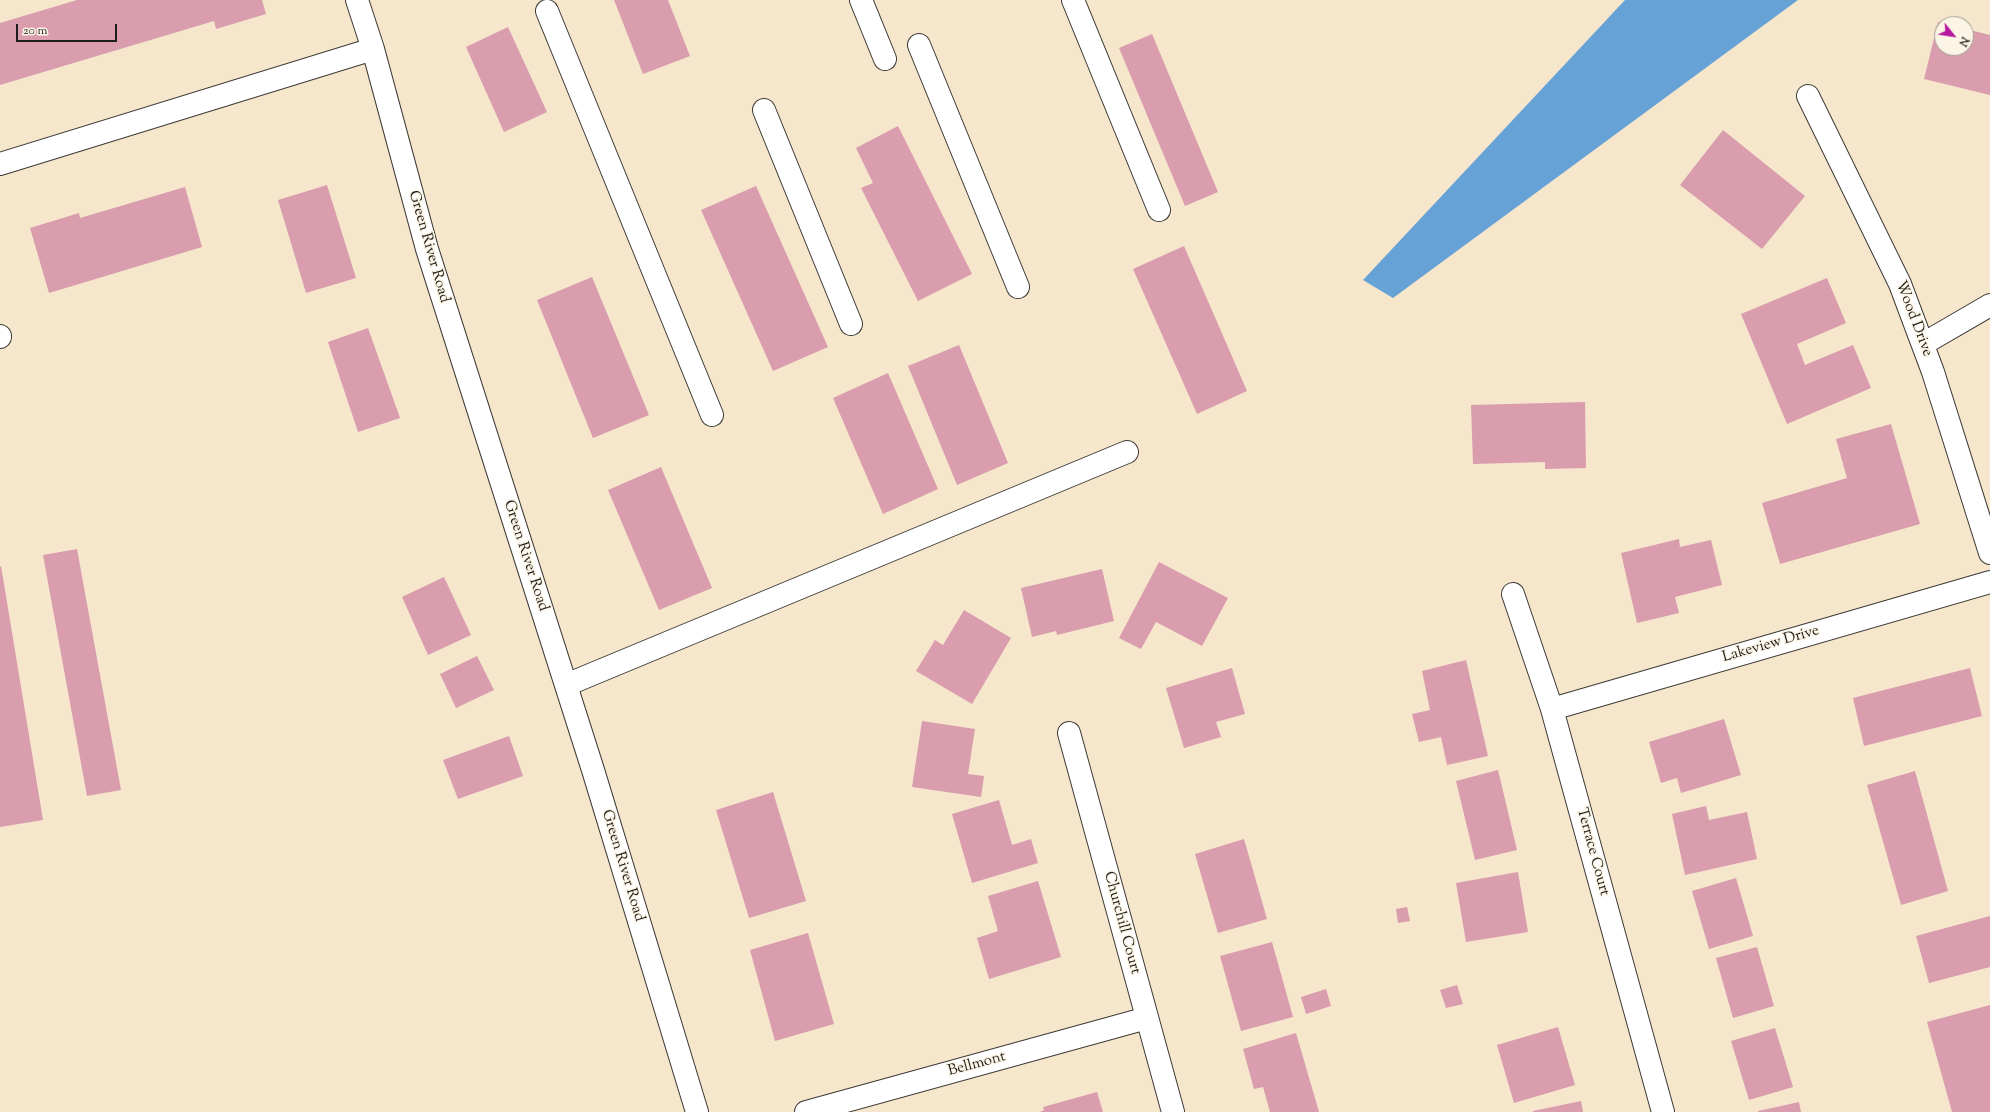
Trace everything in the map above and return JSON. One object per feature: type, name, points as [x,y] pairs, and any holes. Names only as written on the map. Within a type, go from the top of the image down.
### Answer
[{"type":"street","name":"Green River Road","points":[[357,0],[373,49],[427,249],[566,685],[697,1112]]},
{"type":"street","points":[[861,0],[885,59]]},
{"type":"street","points":[[1073,0],[1159,210]]},
{"type":"street","points":[[547,10],[712,414]]},
{"type":"street","points":[[920,45],[1018,287]]},
{"type":"street","points":[[0,164],[373,49]]},
{"type":"street","name":"Wood Drive","points":[[1808,96],[1900,284],[1923,344],[1990,553]]},
{"type":"street","points":[[764,110],[851,324]]},
{"type":"street","points":[[1923,344],[1990,305]]},
{"type":"street","points":[[566,685],[1127,452]]},
{"type":"street","name":"Lakeview Drive","points":[[1552,708],[1990,582]]},
{"type":"street","name":"Terrace Court","points":[[1513,594],[1552,708],[1664,1112]]},
{"type":"street","name":"Churchill Court","points":[[1069,733],[1173,1112]]},
{"type":"street","name":"Bellmont","points":[[806,1112],[1147,1018]]},
{"type":"water","points":[[1625,0],[1798,0],[1393,298],[1363,280]]},
{"type":"building","points":[[77,0],[262,0],[266,14],[216,29],[214,21],[0,85],[0,23]]},
{"type":"building","points":[[614,0],[668,0],[690,56],[643,74]]},
{"type":"building","points":[[508,27],[547,112],[504,132],[466,47]]},
{"type":"building","points":[[1974,31],[1990,35],[1990,95],[1924,79],[1934,38],[1934,56],[1974,56]]},
{"type":"building","points":[[1152,34],[1218,192],[1185,206],[1119,48]]},
{"type":"building","points":[[898,126],[972,274],[918,301],[861,188],[873,183],[856,148]]},
{"type":"building","points":[[1723,130],[1805,196],[1762,249],[1680,185]]},
{"type":"building","points":[[327,185],[356,278],[306,293],[278,200]]},
{"type":"building","points":[[756,186],[828,347],[773,371],[701,210]]},
{"type":"building","points":[[185,187],[202,247],[49,293],[30,228],[79,213],[80,218]]},
{"type":"building","points":[[1184,246],[1247,391],[1197,414],[1133,269]]},
{"type":"building","points":[[592,277],[649,415],[593,438],[537,300]]},
{"type":"building","points":[[1827,278],[1846,323],[1797,344],[1805,365],[1853,345],[1871,388],[1787,424],[1741,314]]},
{"type":"building","points":[[368,328],[400,418],[358,432],[328,342]]},
{"type":"building","points":[[959,345],[1008,463],[957,485],[908,366]]},
{"type":"building","points":[[888,373],[938,489],[883,514],[833,398]]},
{"type":"building","points":[[1585,402],[1586,468],[1545,469],[1545,462],[1473,464],[1471,405]]},
{"type":"building","points":[[1891,424],[1920,524],[1780,564],[1762,503],[1847,478],[1836,439]]},
{"type":"building","points":[[661,467],[712,588],[659,610],[608,490]]},
{"type":"building","points":[[1679,539],[1680,547],[1711,540],[1722,585],[1675,597],[1679,613],[1637,623],[1621,553]]},
{"type":"building","points":[[77,549],[121,790],[87,796],[43,555]]},
{"type":"building","points":[[1159,562],[1228,598],[1202,646],[1156,622],[1141,649],[1119,638]]},
{"type":"building","points":[[1,566],[43,820],[0,827],[0,567]]},
{"type":"building","points":[[1102,569],[1114,621],[1057,635],[1056,631],[1032,637],[1021,588]]},
{"type":"building","points":[[444,577],[471,635],[428,655],[402,597]]},
{"type":"building","points":[[964,610],[1011,638],[972,704],[916,671],[935,640],[943,645]]},
{"type":"building","points":[[477,656],[494,690],[456,708],[440,674]]},
{"type":"building","points":[[1466,660],[1488,756],[1447,765],[1441,737],[1419,742],[1412,714],[1430,710],[1422,671]]},
{"type":"building","points":[[1232,668],[1245,714],[1216,722],[1221,737],[1184,748],[1166,688]]},
{"type":"building","points":[[1970,668],[1982,716],[1864,746],[1853,698]]},
{"type":"building","points":[[1724,719],[1741,775],[1681,793],[1677,778],[1661,783],[1649,742]]},
{"type":"building","points":[[922,721],[975,729],[968,774],[984,776],[981,797],[912,787]]},
{"type":"building","points":[[509,736],[523,776],[458,799],[443,760]]},
{"type":"building","points":[[1498,770],[1517,850],[1475,860],[1456,781]]},
{"type":"building","points":[[1915,771],[1948,891],[1901,905],[1867,785]]},
{"type":"building","points":[[773,792],[806,901],[749,918],[716,810]]},
{"type":"building","points":[[999,800],[1012,845],[1031,839],[1038,863],[972,883],[952,814]]},
{"type":"building","points":[[1706,806],[1709,820],[1747,812],[1757,859],[1685,875],[1672,814]]},
{"type":"building","points":[[1244,839],[1267,919],[1218,933],[1195,854]]},
{"type":"building","points":[[1518,872],[1528,932],[1466,942],[1456,883]]},
{"type":"building","points":[[1736,878],[1753,936],[1709,949],[1692,891]]},
{"type":"building","points":[[1038,881],[1061,957],[989,979],[977,938],[998,931],[988,896]]},
{"type":"building","points":[[1407,907],[1410,921],[1398,923],[1396,909]]},
{"type":"building","points":[[1990,916],[1990,967],[1929,983],[1916,936]]},
{"type":"building","points":[[808,933],[834,1024],[775,1041],[750,950]]},
{"type":"building","points":[[1272,942],[1293,1017],[1241,1031],[1220,956]]},
{"type":"building","points":[[1757,947],[1774,1006],[1733,1018],[1716,958]]},
{"type":"building","points":[[1457,985],[1463,1004],[1446,1008],[1440,990]]},
{"type":"building","points":[[1326,989],[1331,1006],[1306,1014],[1301,997]]},
{"type":"building","points":[[1990,1005],[1990,1112],[1952,1112],[1927,1022]]},
{"type":"building","points":[[1558,1027],[1575,1085],[1514,1103],[1497,1045]]},
{"type":"building","points":[[1775,1028],[1793,1087],[1749,1100],[1731,1041]]},
{"type":"building","points":[[1296,1033],[1319,1112],[1270,1112],[1263,1087],[1254,1089],[1243,1049]]},
{"type":"building","points":[[1097,1092],[1103,1112],[1040,1112],[1044,1110],[1043,1107]]},
{"type":"building","points":[[1581,1101],[1583,1112],[1533,1112],[1533,1111]]},
{"type":"building","points":[[1799,1102],[1801,1112],[1758,1112],[1758,1111]]}]
